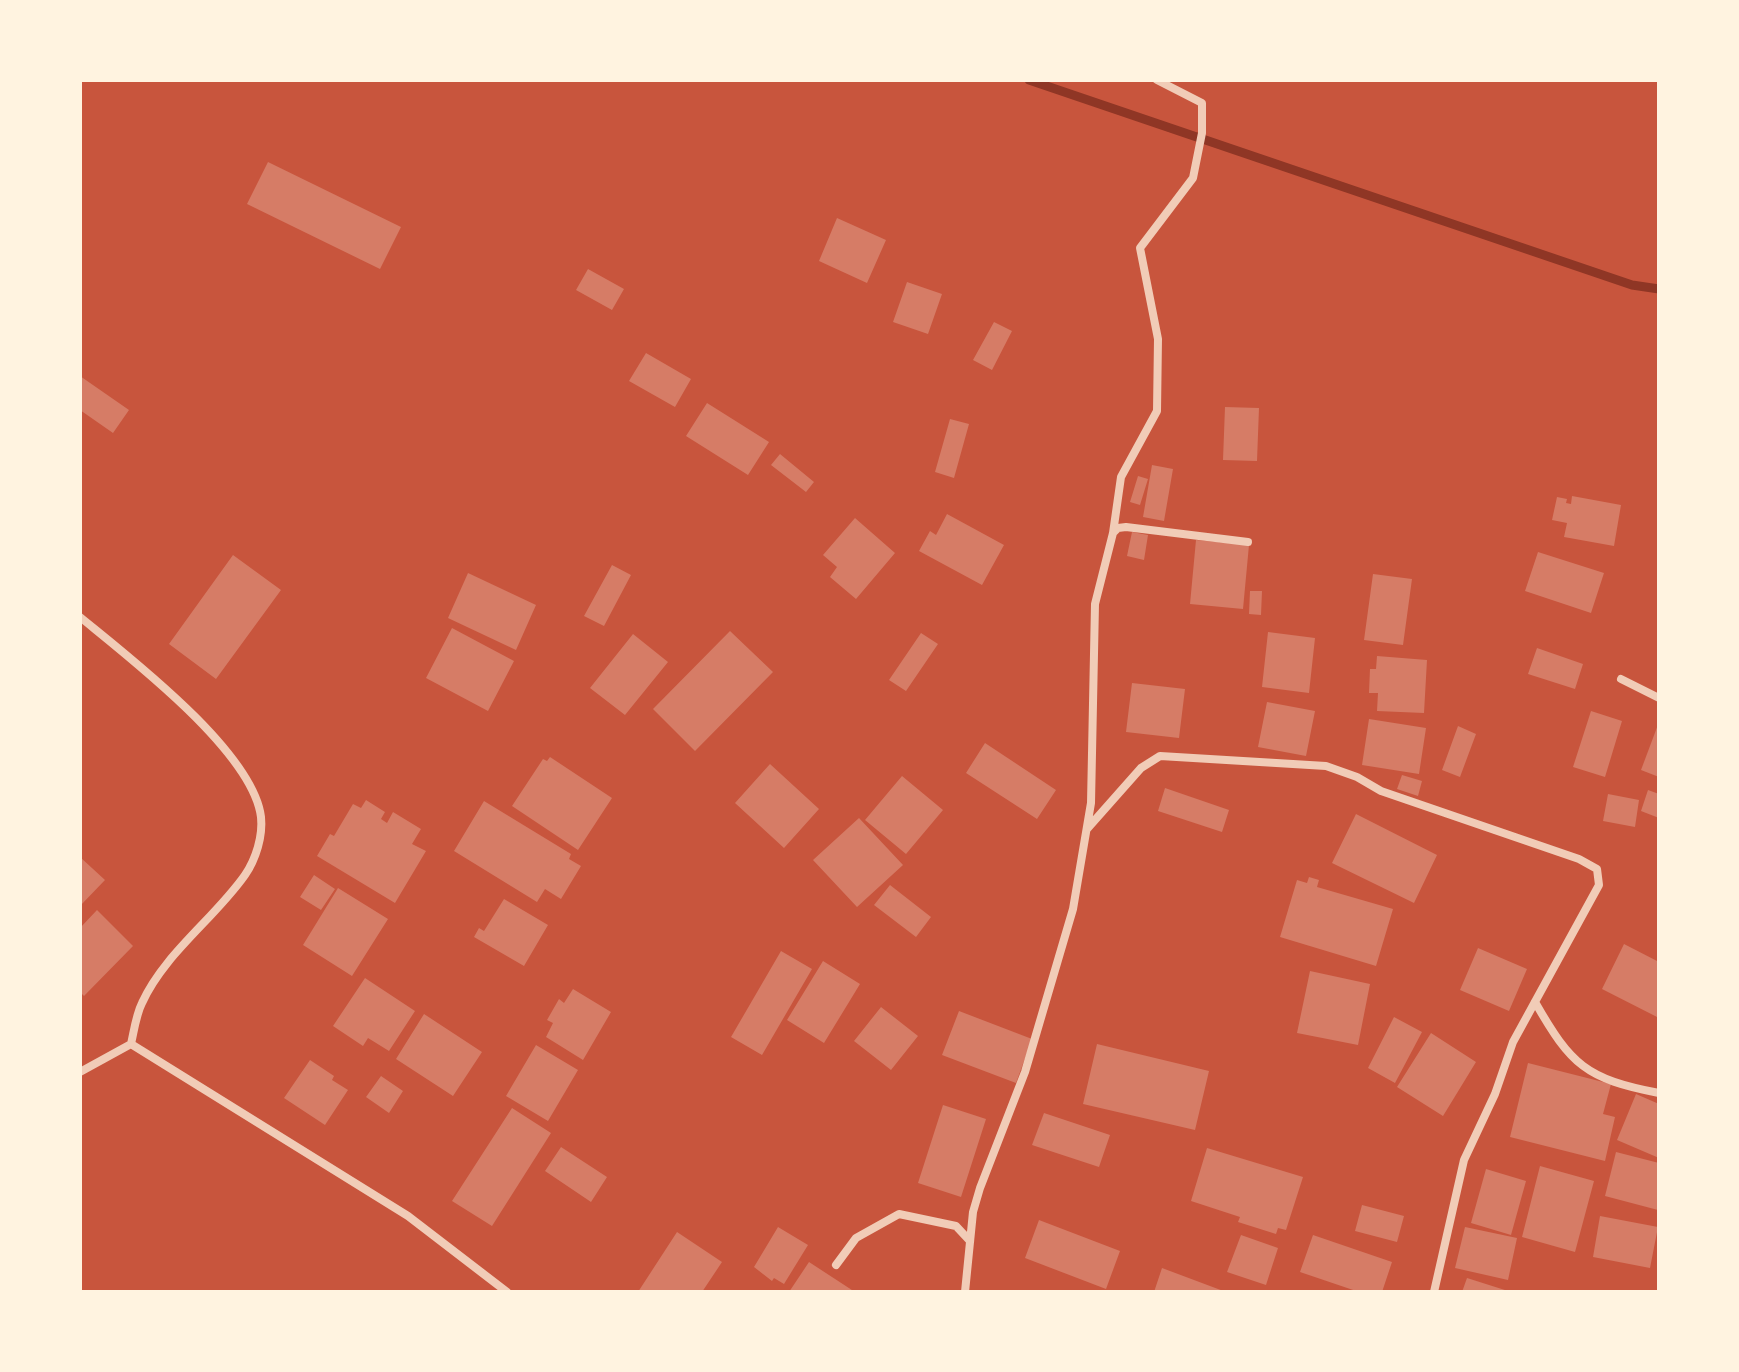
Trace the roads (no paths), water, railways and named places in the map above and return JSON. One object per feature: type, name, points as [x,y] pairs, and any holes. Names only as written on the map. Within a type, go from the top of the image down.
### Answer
[{"type":"street","points":[[965,1292],[973,1212],[1025,1072],[1073,909],[1087,829],[1091,803],[1095,604],[1113,533],[1121,477],[1157,411],[1158,339],[1140,248],[1193,178],[1202,133],[1202,103],[1157,80]]},
{"type":"street","points":[[1113,533],[1118,528],[1126,527],[1248,542]]},
{"type":"street","points":[[80,617],[185,705],[245,776],[261,816],[260,842],[246,874],[154,982],[141,1004],[131,1044],[80,1072]]},
{"type":"street","points":[[1621,679],[1659,698]]},
{"type":"street","points":[[1087,829],[1141,768],[1160,756],[1326,766],[1357,777],[1381,791],[1579,859],[1597,869],[1599,885],[1513,1042],[1495,1094],[1464,1160],[1434,1292]]},
{"type":"street","points":[[1535,1002],[1554,1034],[1580,1066],[1623,1086],[1659,1093]]},
{"type":"street","points":[[131,1044],[408,1216],[507,1292]]},
{"type":"street","points":[[836,1265],[856,1238],[899,1214],[956,1226],[970,1241]]},
{"type":"waterway","points":[[1029,80],[1632,285],[1659,289]]}]
